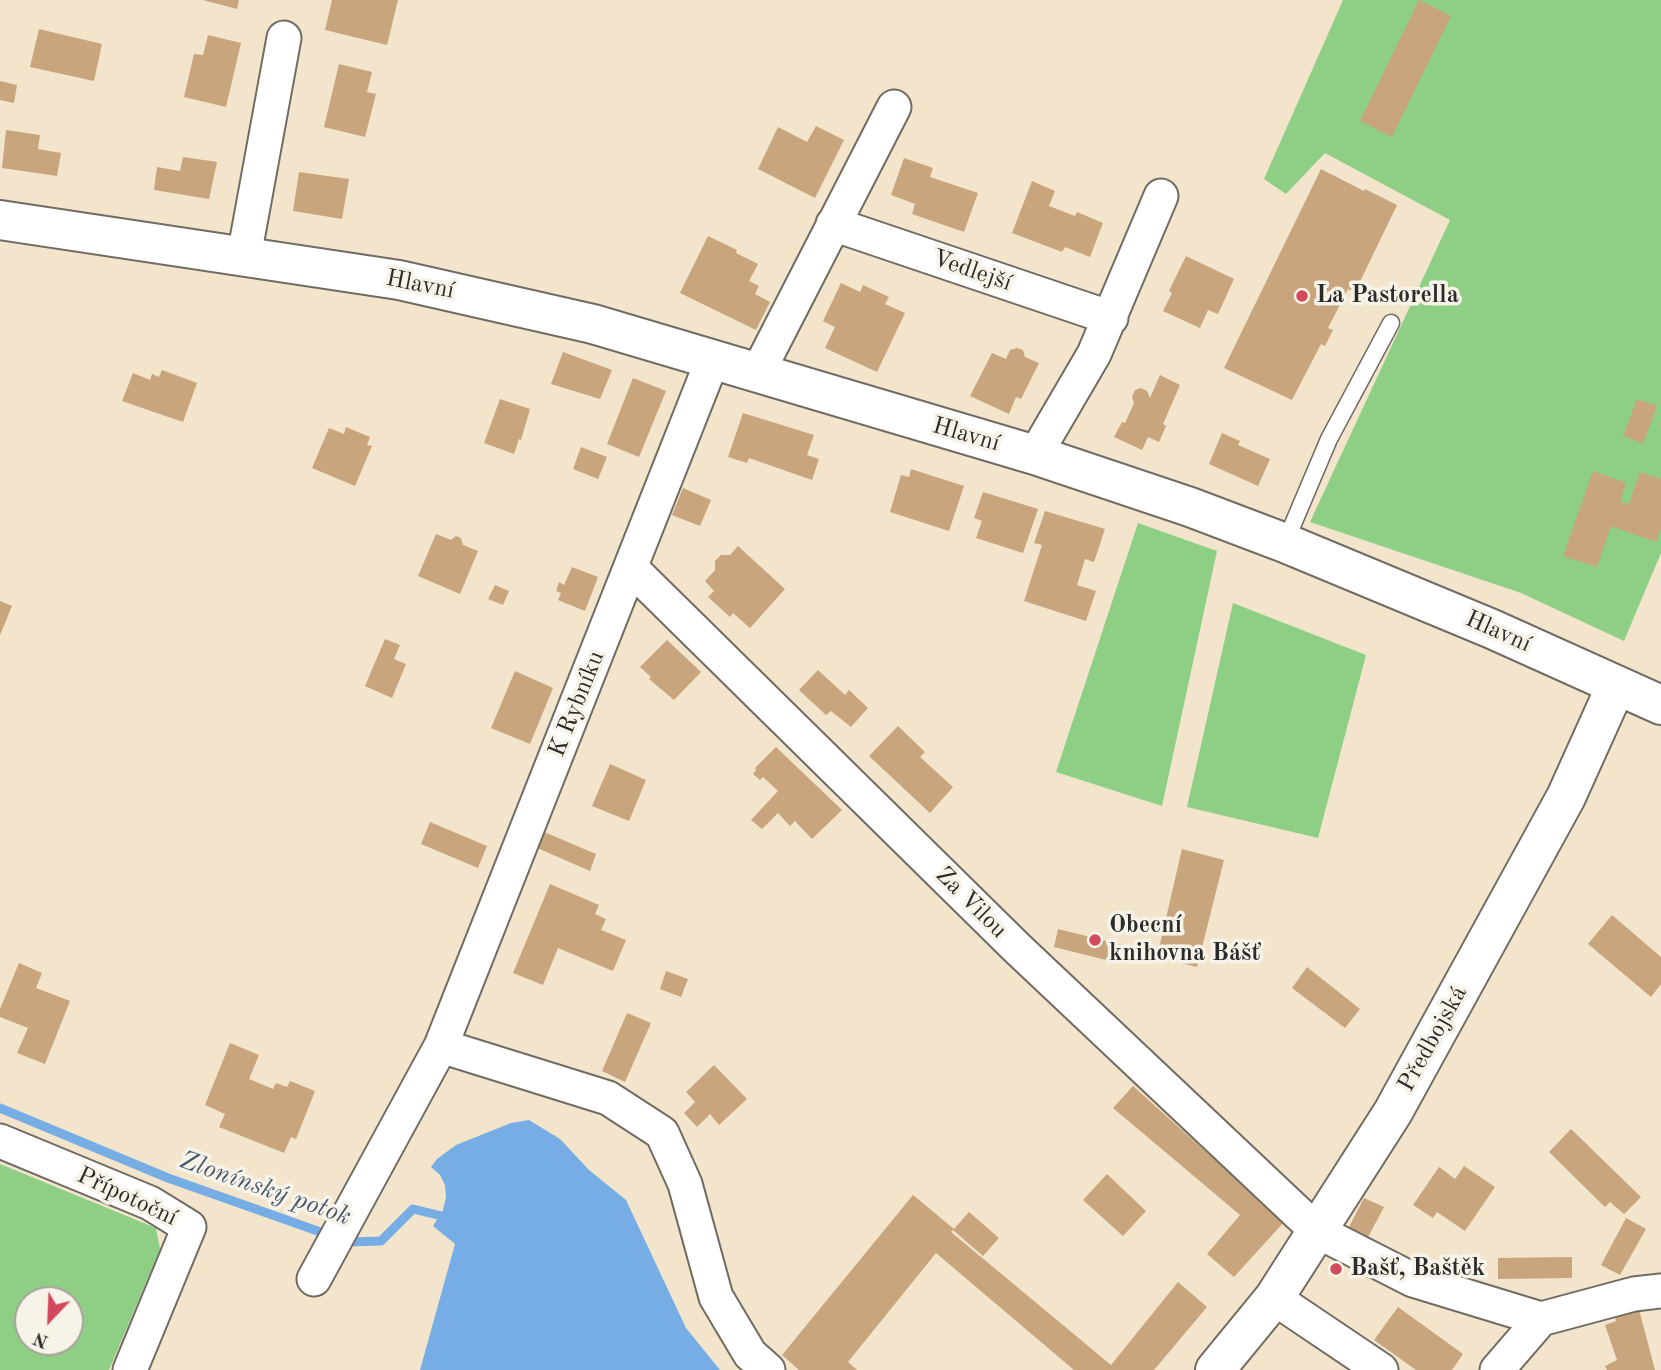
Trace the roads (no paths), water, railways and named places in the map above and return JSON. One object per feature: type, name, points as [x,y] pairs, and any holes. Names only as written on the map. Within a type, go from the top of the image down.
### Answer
[{"type":"street","points":[[244,256],[284,38]]},
{"type":"street","points":[[757,374],[894,107]]},
{"type":"street","points":[[1035,455],[1094,354],[1161,196]]},
{"type":"street","name":"Hlavní","points":[[0,220],[400,280],[593,324],[1035,455],[1190,507],[1286,543],[1492,629],[1661,705]]},
{"type":"street","name":"Vedlejší","points":[[833,225],[1111,318]]},
{"type":"street","name":"K Rybníku","points":[[314,1279],[441,1046],[712,361]]},
{"type":"street","name":"Za Vilou","points":[[631,568],[1017,948],[1317,1231],[1413,1280],[1541,1319]]},
{"type":"street","name":"Předbojská","points":[[1215,1370],[1274,1298],[1393,1112],[1566,797],[1616,686]]},
{"type":"street","points":[[441,1046],[608,1098],[662,1133],[685,1184],[716,1297],[750,1354],[768,1370]]},
{"type":"street","name":"Přípotoční","points":[[0,1141],[150,1203],[189,1227],[130,1370]]},
{"type":"street","points":[[1497,1370],[1541,1319],[1634,1294],[1661,1291]]},
{"type":"street","points":[[1274,1298],[1381,1370]]},
{"type":"lane","points":[[1286,543],[1329,439],[1391,323]]},
{"type":"water","points":[[529,1120],[560,1139],[589,1170],[626,1200],[686,1328],[720,1370],[420,1370],[455,1244],[433,1226],[443,1210],[446,1197],[445,1185],[440,1175],[431,1167],[456,1145],[511,1123]]},
{"type":"waterway","name":"Zlonínský potok","points":[[0,1108],[168,1178],[329,1235]]},
{"type":"waterway","name":"Zlonínský potok","points":[[343,1240],[381,1241],[413,1209],[450,1218]]},
{"type":"place","name":"La Pastorella","points":[[1302,296]]},
{"type":"place","name":"Obecní knihovna Bášť","points":[[1095,940]]},
{"type":"place","name":"Bašť, Baštěk","points":[[1336,1269]]}]
